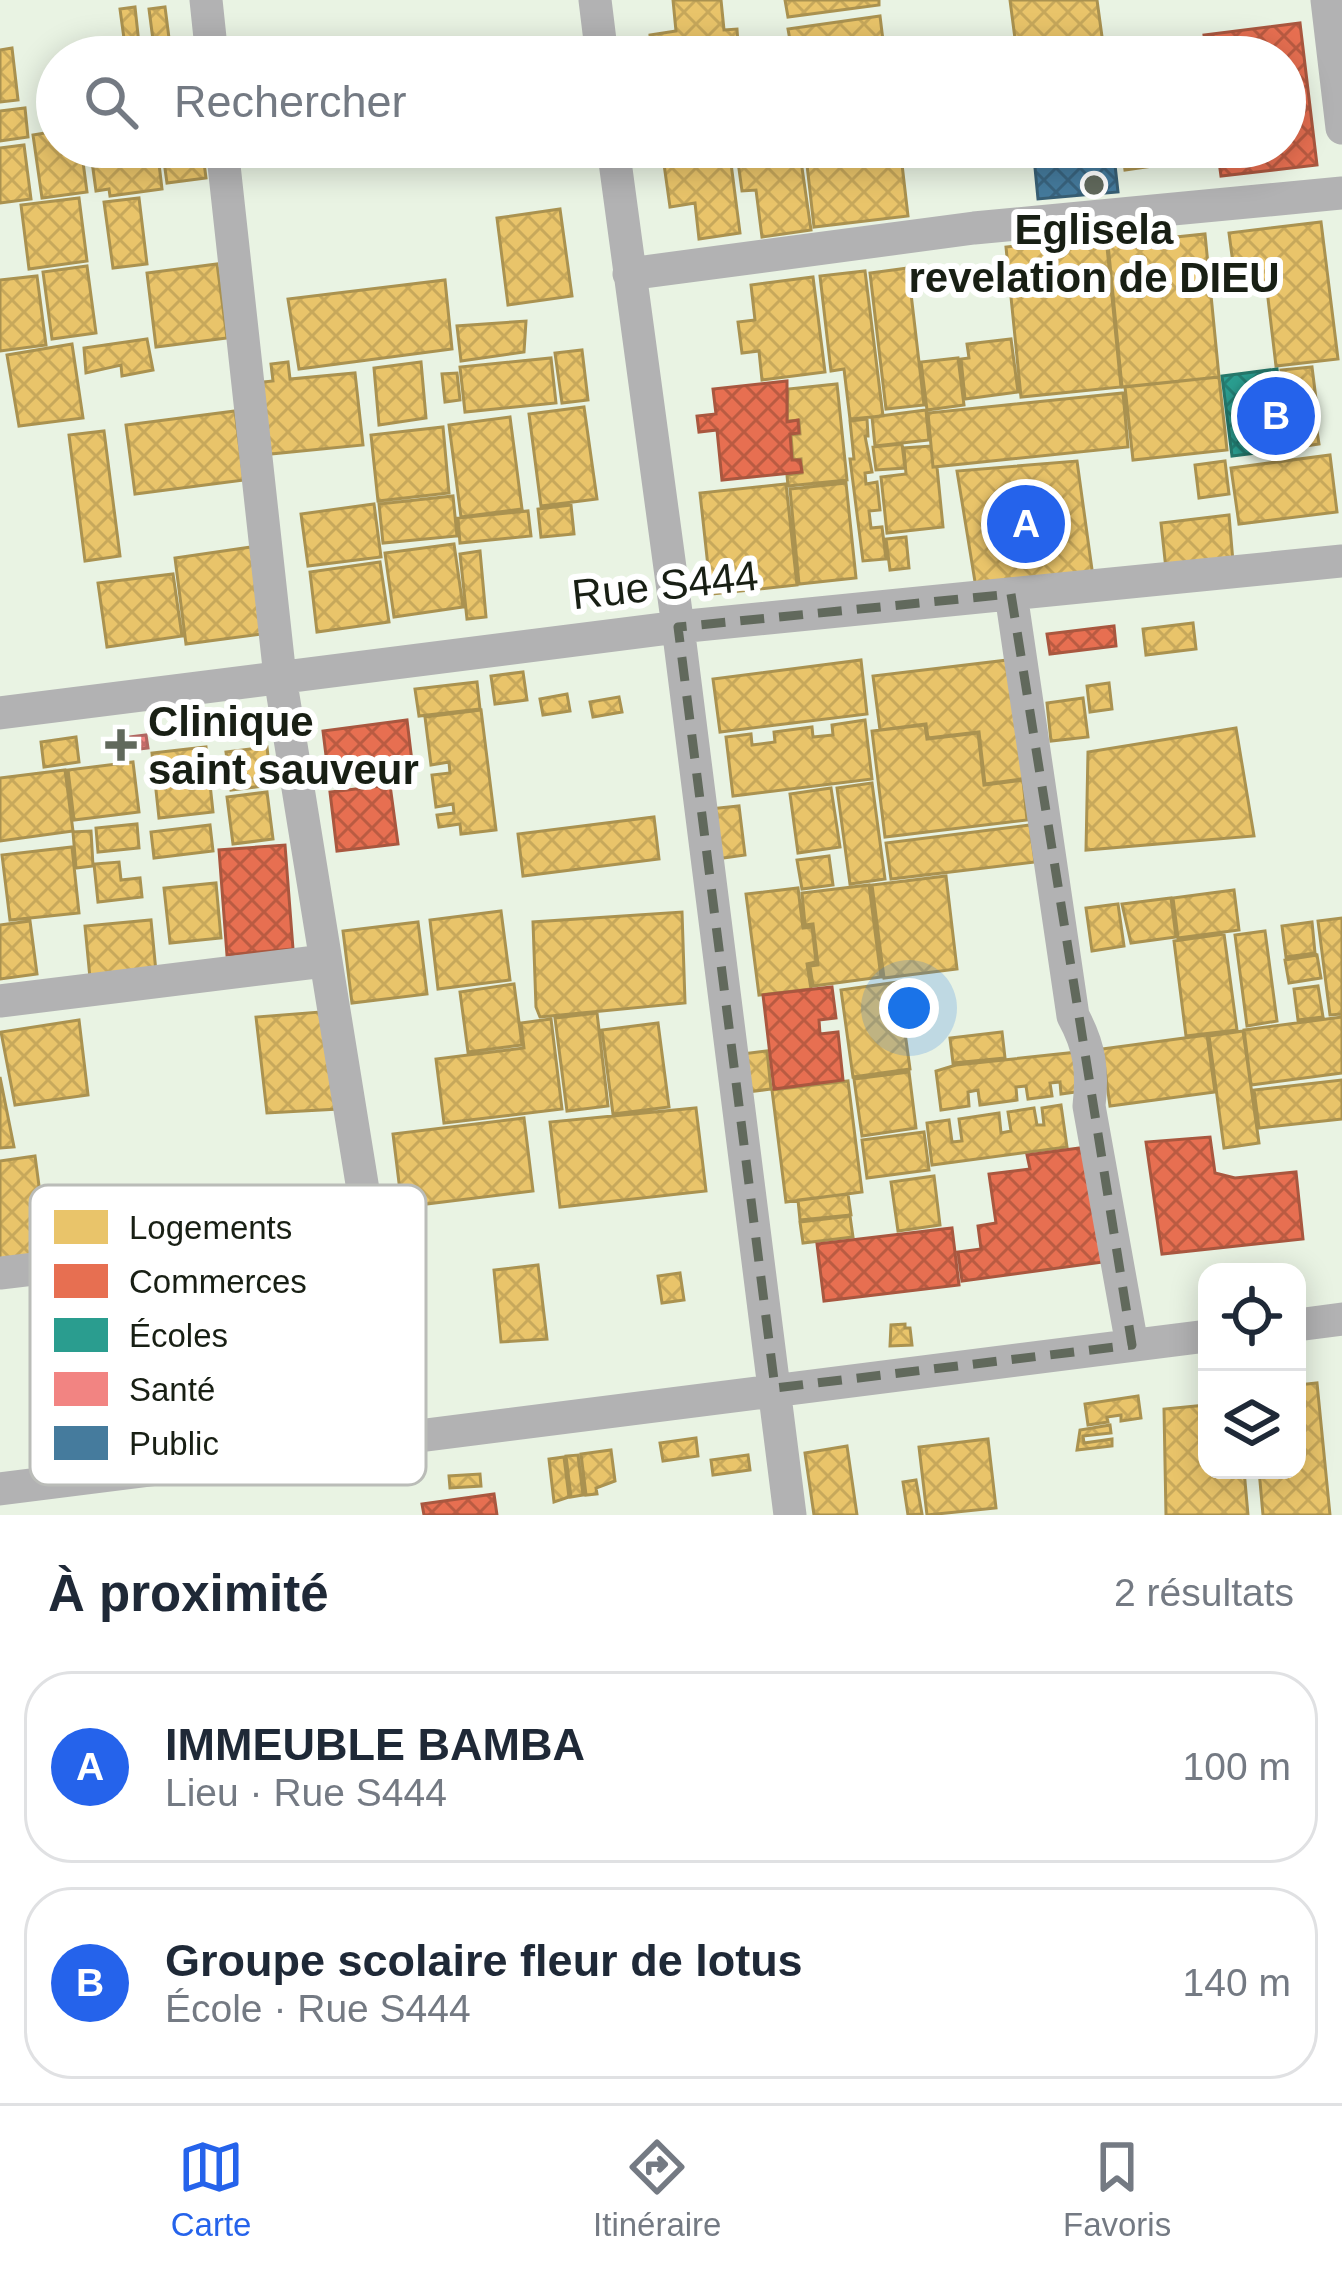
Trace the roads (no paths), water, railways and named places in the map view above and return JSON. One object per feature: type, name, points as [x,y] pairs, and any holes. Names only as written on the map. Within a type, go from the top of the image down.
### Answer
[{"type":"street","points":[[206,0],[210,36]]},
{"type":"street","points":[[595,0],[599,36]]},
{"type":"street","points":[[1328,0],[1342,128]]},
{"type":"street","points":[[224,168],[280,677],[361,1185]]},
{"type":"street","points":[[615,168],[679,627],[790,1515]]},
{"type":"street","points":[[628,274],[974,228],[1342,194]]},
{"type":"street","name":"Rue S444","points":[[1,707],[679,627],[1342,561]]},
{"type":"street","points":[[1011,594],[1073,1016],[1088,1046],[1093,1072],[1089,1106],[1132,1345]]},
{"type":"street","points":[[0,1001],[324,961]]},
{"type":"street","points":[[0,1273],[30,1269]]},
{"type":"street","points":[[1306,1323],[1342,1319]]},
{"type":"street","points":[[426,1434],[1198,1337]]},
{"type":"street","points":[[0,1489],[31,1485]]},
{"type":"place","name":"Eglisela revelation de DIEU","points":[[1094,185]]},
{"type":"place","name":"Groupe scolaire fleur de lotus","points":[[1276,416]]},
{"type":"place","name":"IMMEUBLE BAMBA","points":[[1026,524]]},
{"type":"place","name":"Clinique saint sauveur","points":[[121,745]]}]
